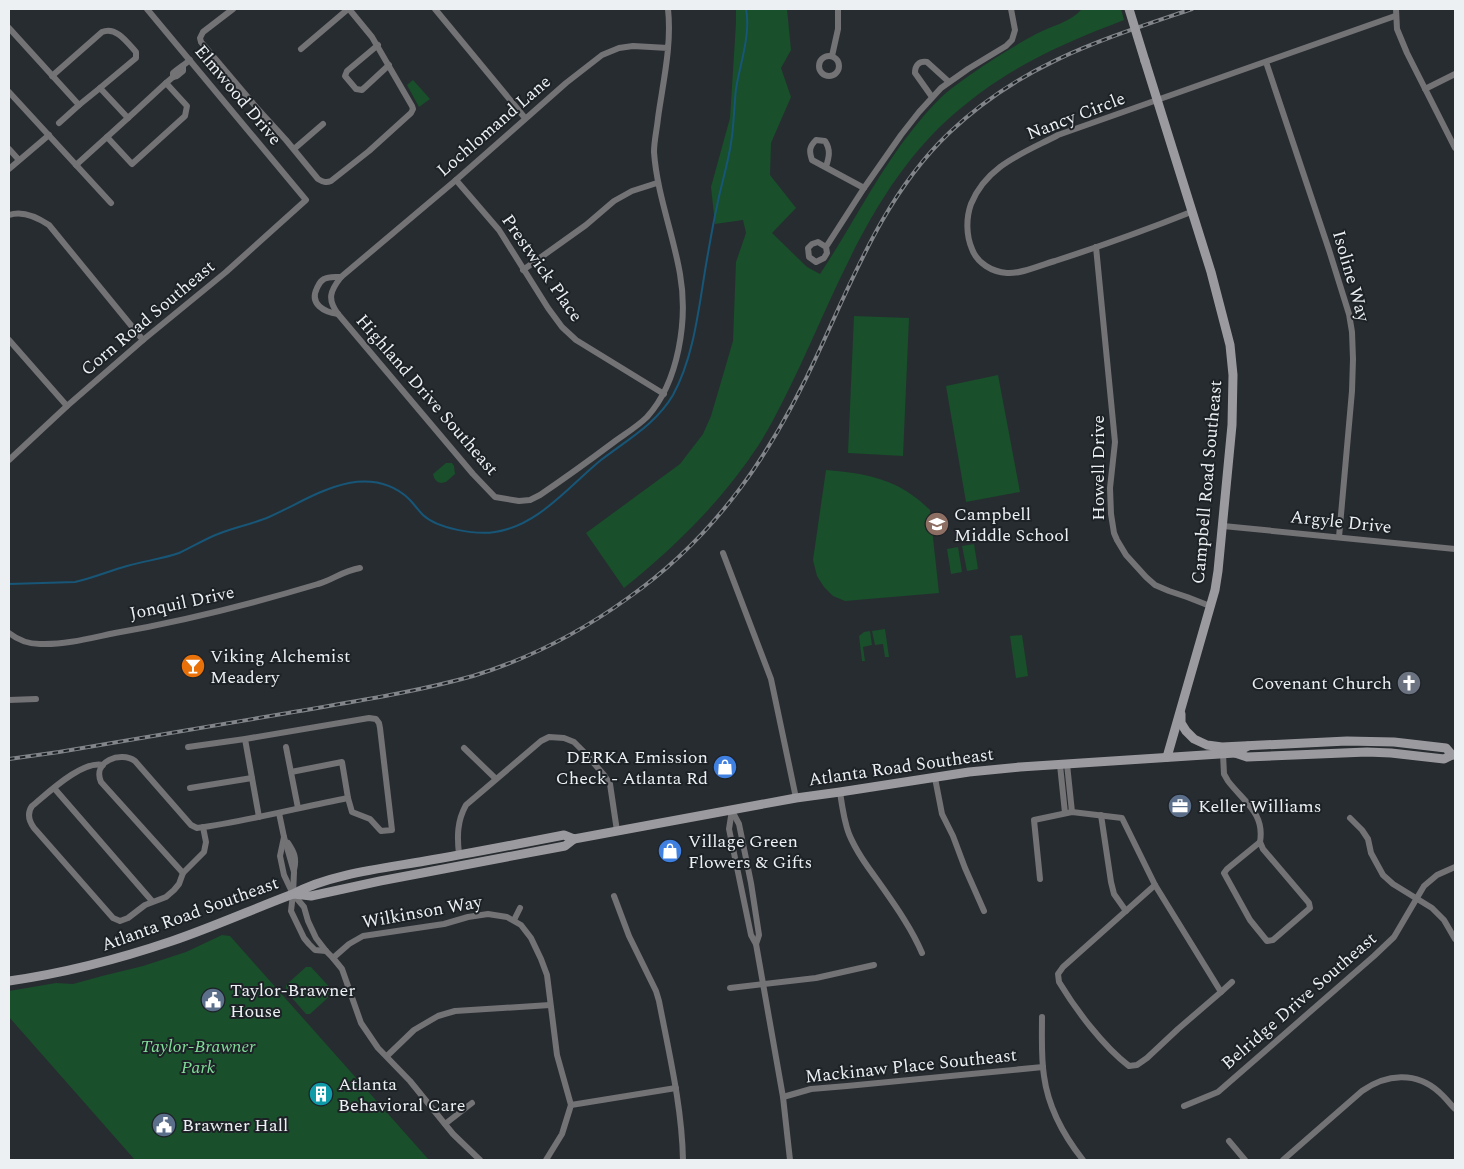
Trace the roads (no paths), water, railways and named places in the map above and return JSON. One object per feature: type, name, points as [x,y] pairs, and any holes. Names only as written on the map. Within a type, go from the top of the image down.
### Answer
[{"type":"main road","name":"Campbell Road Southeast","points":[[1129,9],[1227,330],[1232,360],[1232,425],[1218,571],[1210,606],[1167,757]]},
{"type":"main road","points":[[1180,709],[1181,723],[1194,739],[1207,745],[1222,748],[1248,746]]},
{"type":"main road","name":"Atlanta Road Southeast","points":[[293,894],[311,896],[566,846],[574,839],[796,798],[994,769],[1235,753],[1247,757],[1391,753],[1444,759],[1453,755],[1446,748],[1386,742],[1347,741],[1248,746],[1235,753]]},
{"type":"main road","name":"Atlanta Road Southeast","points":[[9,981],[56,974],[113,960],[173,940],[293,894],[308,886],[340,877],[564,835],[574,839]]},
{"type":"street","name":"Elmwood Drive","points":[[147,9],[306,200]]},
{"type":"street","points":[[233,9],[203,32],[200,38],[201,42],[318,179],[327,183],[369,150],[412,113],[413,109],[378,45],[348,9],[302,49]]},
{"type":"street","points":[[435,9],[525,118]]},
{"type":"street","name":"Highland Drive Southeast","points":[[356,264],[334,285],[330,296],[332,306],[473,474],[496,497],[519,501],[530,500],[540,495],[646,418],[664,394],[672,378],[683,326],[684,308],[680,275],[657,183],[654,149],[668,48],[670,26],[668,9]]},
{"type":"street","points":[[832,56],[838,30],[838,9]]},
{"type":"street","points":[[826,247],[901,135],[932,97],[949,82],[1006,46],[1012,40],[1015,30],[1011,9]]},
{"type":"street","points":[[1395,12],[1397,29],[1455,148]]},
{"type":"street","name":"Nancy Circle","points":[[1191,212],[1096,247],[1016,273],[992,270],[979,260],[972,249],[967,231],[968,212],[974,198],[988,177],[1009,160],[1058,135],[1266,62],[1395,12]]},
{"type":"street","points":[[9,28],[79,105]]},
{"type":"street","points":[[52,76],[102,32],[107,30],[112,30],[137,55],[136,58],[59,123]]},
{"type":"street","points":[[378,45],[347,72],[345,76],[356,89],[362,90],[389,65]]},
{"type":"street","name":"Lochlomand Lane","points":[[356,264],[456,180],[525,118],[602,55],[619,48],[633,46],[668,48]]},
{"type":"street","points":[[76,165],[166,83],[176,70],[190,60]]},
{"type":"street","points":[[932,97],[914,73],[917,64],[927,62],[949,82]]},
{"type":"street","name":"Isoline Way","points":[[1266,62],[1329,250],[1352,332],[1352,391],[1339,537]]},
{"type":"street","points":[[1425,89],[1455,74]]},
{"type":"street","points":[[107,137],[132,164],[143,155],[185,116],[187,106],[166,83]]},
{"type":"street","points":[[100,88],[128,118]]},
{"type":"street","points":[[9,92],[111,203]]},
{"type":"street","points":[[294,149],[323,124]]},
{"type":"street","points":[[9,168],[49,134]]},
{"type":"street","points":[[9,149],[19,160]]},
{"type":"street","points":[[826,168],[864,188]]},
{"type":"street","name":"Prestwick Place","points":[[456,180],[499,230],[557,320],[576,340],[664,394]]},
{"type":"street","points":[[523,270],[586,225],[614,201],[632,191],[657,183]]},
{"type":"street","name":"Corn Road Southeast","points":[[9,460],[67,406],[226,272],[306,200]]},
{"type":"street","points":[[9,215],[15,213],[30,215],[49,225],[143,340]]},
{"type":"street","name":"Howell Drive","points":[[1096,247],[1116,447],[1110,488],[1114,532],[1126,555],[1154,584],[1210,606]]},
{"type":"street","points":[[338,314],[328,313],[321,309],[315,302],[315,292],[319,282],[324,279],[341,277]]},
{"type":"street","points":[[9,340],[67,406]]},
{"type":"street","name":"Argyle Drive","points":[[1223,526],[1455,549]]},
{"type":"street","points":[[723,553],[771,678],[796,798]]},
{"type":"street","name":"Jonquil Drive","points":[[9,635],[18,640],[39,644],[68,642],[162,625],[261,601],[322,583],[348,570],[360,568]]},
{"type":"street","points":[[9,700],[36,699]]},
{"type":"street","points":[[188,746],[245,739],[369,718],[376,719],[380,728],[392,830],[381,831],[370,819],[352,812],[342,762],[291,772]]},
{"type":"street","points":[[459,854],[458,825],[461,813],[466,805],[541,741],[549,737],[564,738],[574,742],[604,775],[610,784],[617,831]]},
{"type":"street","points":[[245,739],[259,817]]},
{"type":"street","points":[[286,747],[298,808]]},
{"type":"street","points":[[464,748],[496,779]]},
{"type":"street","points":[[1222,754],[1224,774],[1259,819],[1262,831],[1260,842],[1263,850],[1310,903],[1310,908],[1273,940],[1268,941],[1250,920],[1224,873],[1260,842]]},
{"type":"street","points":[[183,873],[101,782],[98,776],[99,772],[103,765],[112,758],[130,757],[135,761],[191,825],[197,828],[279,814],[298,808],[348,798]]},
{"type":"street","points":[[103,765],[95,764],[83,768],[54,788],[32,806],[29,811],[31,824],[113,918],[120,921],[128,918],[152,902],[166,897],[174,890],[181,880],[183,873],[204,852],[206,842],[203,828]]},
{"type":"street","points":[[1063,764],[1068,813]]},
{"type":"street","points":[[190,788],[252,778]]},
{"type":"street","points":[[936,778],[942,814],[984,911]]},
{"type":"street","points":[[54,788],[152,902]]},
{"type":"street","points":[[840,792],[843,814],[849,835],[862,859],[915,937],[922,953]]},
{"type":"street","points":[[732,810],[729,829],[751,935],[756,944],[764,985],[783,1097],[790,1160]]},
{"type":"street","points":[[732,810],[739,824],[751,884],[759,935],[756,944]]},
{"type":"street","points":[[1040,879],[1034,820],[1068,813],[1122,818],[1155,885],[1221,992]]},
{"type":"street","points":[[279,814],[294,872],[290,911],[304,938],[315,950],[326,951]]},
{"type":"street","points":[[1101,815],[1110,882],[1114,894],[1126,911]]},
{"type":"street","points":[[1350,818],[1368,838],[1371,853],[1383,875],[1393,884],[1432,908],[1451,931],[1455,939]]},
{"type":"street","points":[[284,837],[280,856],[284,875],[293,894],[304,907],[311,929],[326,951],[342,969],[362,1023],[378,1048],[410,1082],[445,1124],[480,1160]]},
{"type":"street","name":"Belridge Drive Southeast","points":[[1184,1106],[1218,1092],[1374,956],[1394,937],[1424,886],[1437,875],[1455,868]]},
{"type":"street","points":[[1155,885],[1063,967],[1058,974],[1059,982],[1066,993],[1092,1027],[1121,1060],[1129,1066],[1138,1065],[1232,982]]},
{"type":"street","points":[[614,896],[629,936],[656,991],[676,1088],[683,1160]]},
{"type":"street","points":[[520,908],[514,920],[527,931],[546,975],[557,1055],[571,1105],[562,1134],[546,1160]]},
{"type":"street","name":"Wilkinson Way","points":[[333,958],[349,944],[363,936],[444,924],[488,914],[498,914],[514,920]]},
{"type":"street","points":[[730,988],[816,978],[874,965]]},
{"type":"street","points":[[387,1056],[414,1030],[438,1016],[455,1011],[550,1005]]},
{"type":"street","points":[[1042,1017],[1043,1067],[1046,1088],[1069,1141],[1083,1160]]},
{"type":"street","name":"Mackinaw Place Southeast","points":[[783,1097],[811,1089],[1043,1067]]},
{"type":"street","points":[[1283,1160],[1362,1091],[1384,1079],[1405,1077],[1418,1079],[1438,1091],[1455,1109]]},
{"type":"street","points":[[571,1105],[676,1088]]},
{"type":"street","points":[[445,1124],[472,1103]]},
{"type":"street","points":[[1229,1141],[1245,1160]]},
{"type":"waterway","points":[[9,584],[75,582],[127,566],[173,555],[208,538],[263,519],[318,493],[349,483],[374,482],[389,486],[409,499],[430,520],[447,527],[468,532],[487,533],[511,528],[525,522],[552,504],[601,460],[650,423],[673,395],[680,380],[695,329],[713,226],[730,151],[736,89],[746,39],[746,9]]},
{"type":"railway","points":[[9,759],[358,701],[450,682],[494,669],[534,653],[592,622],[628,598],[690,546],[717,518],[741,487],[783,422],[860,263],[890,207],[927,156],[949,133],[976,109],[1005,89],[1063,57],[1192,9]]},
{"type":"place","name":"Campbell Middle School","points":[[937,524]]},
{"type":"place","name":"Viking Alchemist Meadery","points":[[193,666]]},
{"type":"place","name":"Covenant Church","points":[[1409,683]]},
{"type":"place","name":"DERKA Emission Check - Atlanta Rd","points":[[725,767]]},
{"type":"place","name":"Keller Williams","points":[[1180,806]]},
{"type":"place","name":"Village Green Flowers & Gifts","points":[[670,851]]},
{"type":"place","name":"Taylor-Brawner House","points":[[213,1000]]},
{"type":"place","name":"Atlanta Behavioral Care","points":[[321,1094]]},
{"type":"place","name":"Brawner Hall","points":[[164,1125]]},
{"type":"park label","name":"Taylor-Brawner Park","points":[[198,1056]]}]
